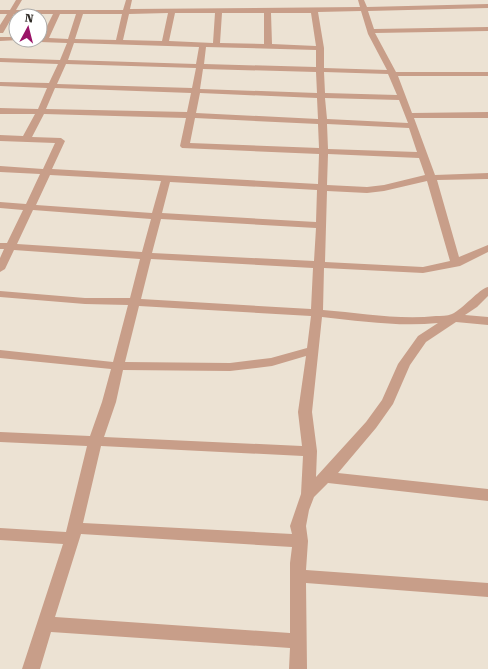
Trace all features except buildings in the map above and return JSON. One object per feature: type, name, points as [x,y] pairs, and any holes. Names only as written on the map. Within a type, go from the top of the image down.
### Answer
[{"type":"street","points":[[119,42],[129,0]]},
{"type":"street","points":[[483,0],[488,7]]},
{"type":"street","points":[[48,11],[218,11],[248,8],[267,11],[314,10],[362,4],[488,7]]},
{"type":"street","points":[[362,4],[371,31],[392,73],[432,178],[456,264]]},
{"type":"street","points":[[298,669],[298,576],[300,541],[298,526],[308,494],[310,451],[305,412],[317,313],[324,152],[320,48],[314,10]]},
{"type":"street","points":[[48,29],[58,11]]},
{"type":"street","points":[[26,139],[41,112],[64,61],[81,11]]},
{"type":"street","points":[[165,43],[172,11]]},
{"type":"street","points":[[216,45],[218,11]]},
{"type":"street","points":[[267,11],[268,47]]},
{"type":"street","points":[[0,31],[8,18]]},
{"type":"street","points":[[371,31],[488,29]]},
{"type":"street","points":[[48,40],[320,48]]},
{"type":"street","points":[[204,45],[185,146],[423,155]]},
{"type":"street","points":[[0,60],[392,73],[488,74]]},
{"type":"street","points":[[0,84],[402,98]]},
{"type":"street","points":[[0,111],[191,116],[413,126]]},
{"type":"street","points":[[409,116],[488,115]]},
{"type":"street","points":[[0,138],[61,141],[47,172],[5,246],[0,269]]},
{"type":"street","points":[[0,169],[323,188],[373,189],[432,178],[488,176]]},
{"type":"street","points":[[31,669],[73,534],[95,442],[109,402],[166,179]]},
{"type":"street","points":[[0,205],[156,216],[321,225]]},
{"type":"street","points":[[5,246],[318,266],[423,270],[456,264],[488,248]]},
{"type":"street","points":[[308,494],[371,425],[388,401],[404,364],[422,339],[473,304],[488,290]]},
{"type":"street","points":[[0,294],[85,301],[134,302],[423,321],[453,318],[488,322]]},
{"type":"street","points":[[2,357],[117,366],[246,366],[272,362],[313,350]]},
{"type":"street","points":[[0,437],[310,451]]},
{"type":"street","points":[[325,477],[488,495]]},
{"type":"street","points":[[0,534],[73,534],[300,541]]},
{"type":"street","points":[[298,576],[488,590]]},
{"type":"street","points":[[45,624],[298,641]]}]
